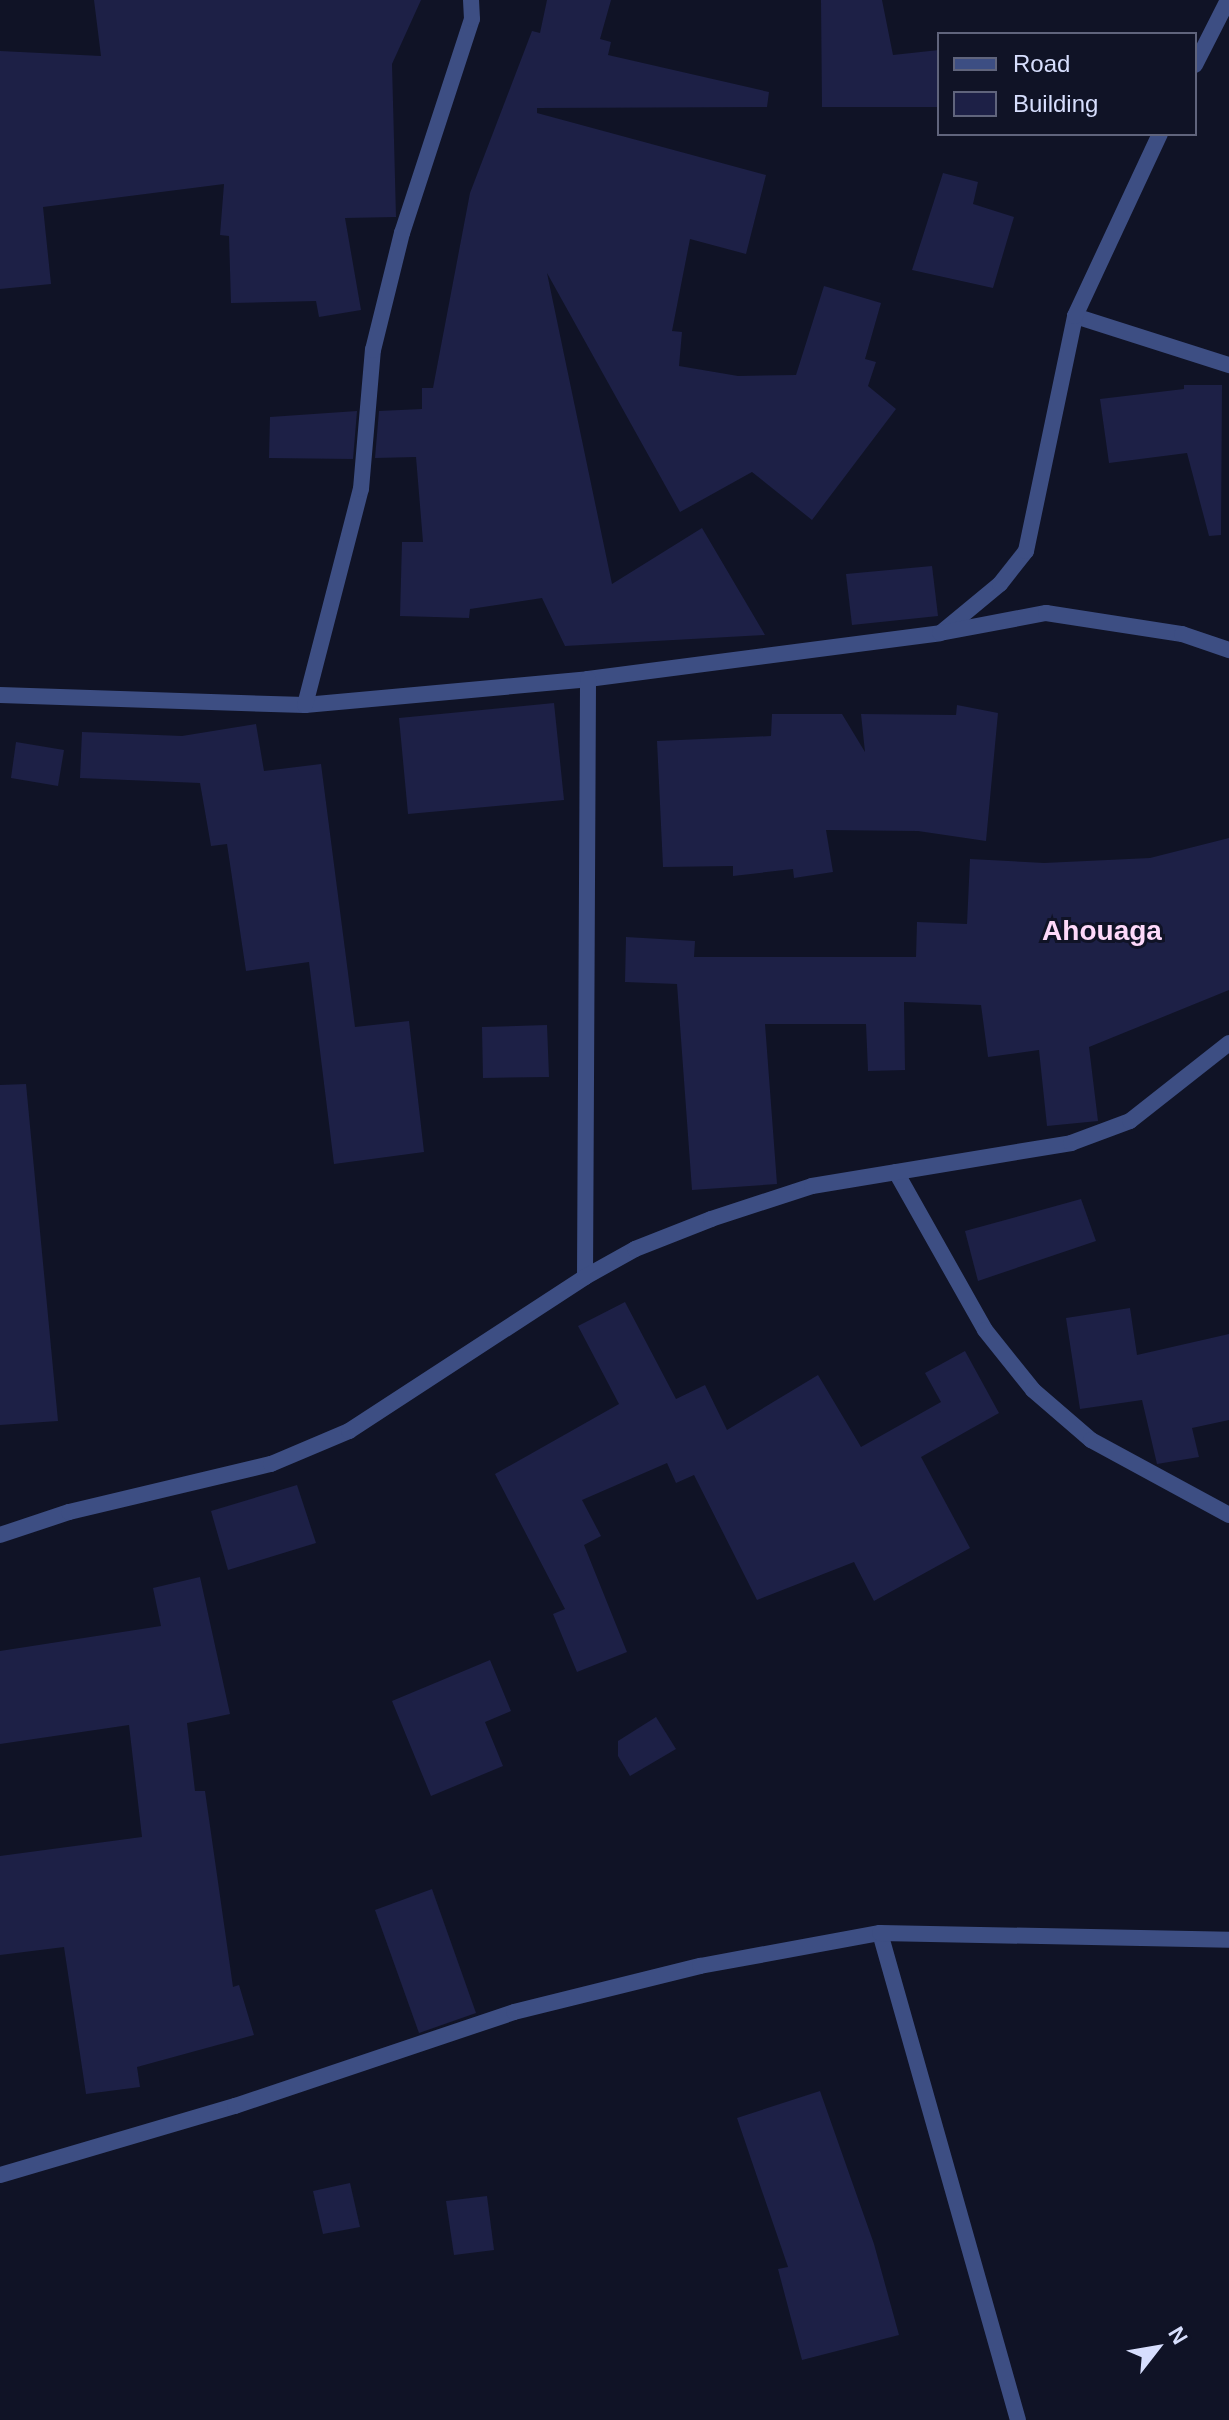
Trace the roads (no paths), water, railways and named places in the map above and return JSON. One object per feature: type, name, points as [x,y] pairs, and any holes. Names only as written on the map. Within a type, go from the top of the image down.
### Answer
[{"type":"street","points":[[305,705],[361,489],[373,350],[402,233],[472,19],[471,0]]},
{"type":"street","points":[[1197,61],[1228,0]]},
{"type":"street","points":[[940,633],[1000,584],[1026,551],[1075,316],[1159,136]]},
{"type":"street","points":[[1075,316],[1229,365]]},
{"type":"street","points":[[0,695],[305,705],[588,679],[940,633],[1046,613],[1182,634],[1229,650]]},
{"type":"street","points":[[585,1277],[588,679]]},
{"type":"street","points":[[0,1535],[69,1512],[271,1464],[349,1431],[585,1277],[635,1249],[711,1219],[812,1186],[1071,1143],[1115,1126],[1185,1082],[1229,1043]]},
{"type":"street","points":[[896,1172],[985,1330],[1033,1390],[1091,1440],[1229,1515]]},
{"type":"street","points":[[0,2175],[235,2106],[514,2012],[700,1966],[880,1933],[1229,1940]]},
{"type":"street","points":[[880,1933],[1018,2420]]},
{"type":"district","name":"Ahouaga","points":[[1102,931]]}]
